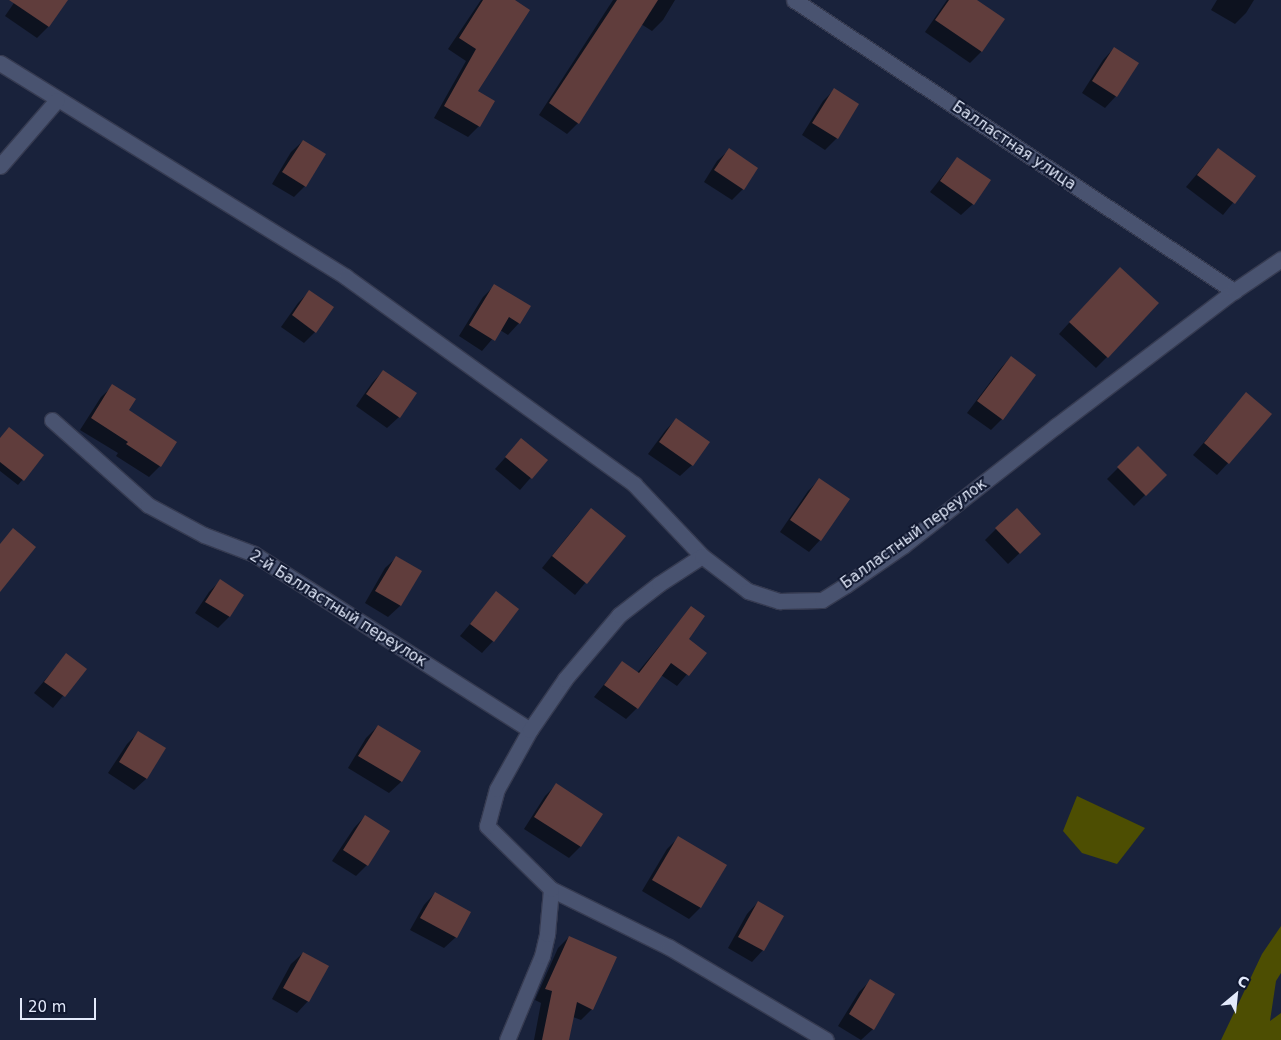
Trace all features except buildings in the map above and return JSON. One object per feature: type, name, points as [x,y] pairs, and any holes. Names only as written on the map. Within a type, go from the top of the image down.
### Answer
[{"type":"street","name":"Балластная улица","points":[[794,0],[1234,292]]},
{"type":"street","name":"Балластный переулок","points":[[0,64],[346,277],[634,484],[702,556],[748,591],[779,601],[822,600],[846,585],[904,545],[1056,426],[1234,292],[1281,260]]},
{"type":"street","points":[[0,166],[57,100]]},
{"type":"street","name":"2-й Балластный переулок","points":[[52,420],[148,504],[204,535],[254,554],[530,730]]},
{"type":"street","points":[[702,556],[660,584],[619,615],[565,679],[530,730],[497,789],[487,826],[551,889],[669,946],[826,1040]]},
{"type":"street","points":[[508,1040],[542,956],[547,934],[551,889]]},
{"type":"shaded area","points":[[1077,796],[1145,828],[1117,864],[1082,853],[1063,831]]},
{"type":"shaded area","points":[[1281,926],[1281,973],[1276,981],[1270,1021],[1281,1013],[1281,1040],[1221,1040],[1262,954]]}]
